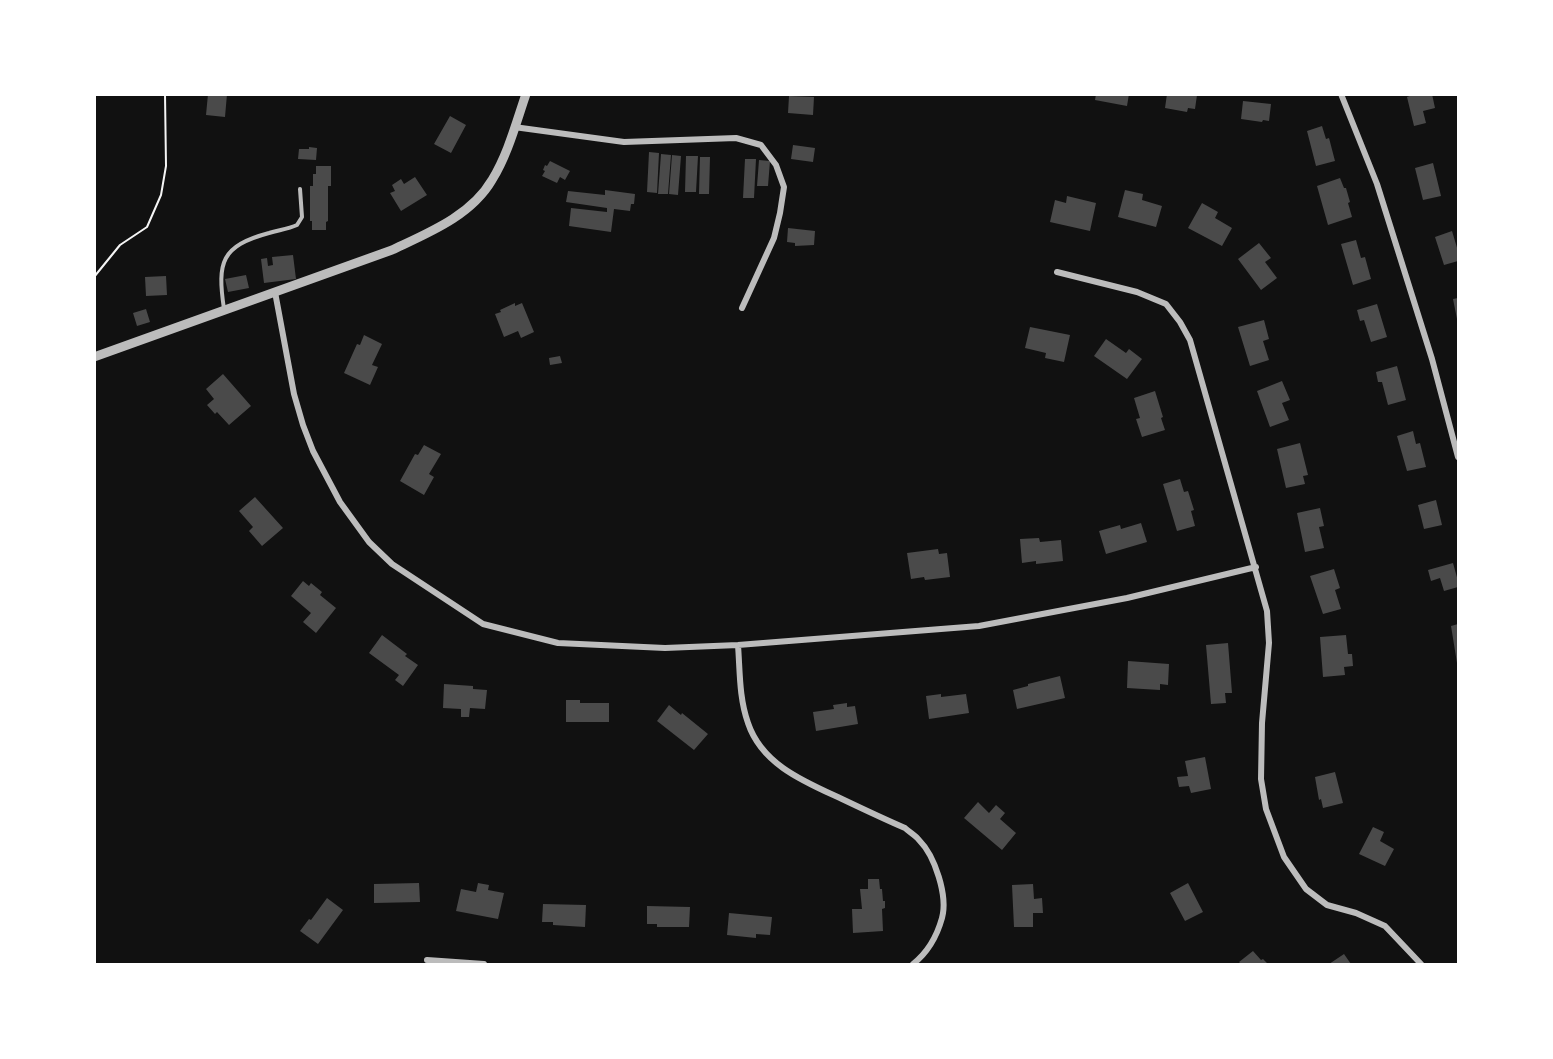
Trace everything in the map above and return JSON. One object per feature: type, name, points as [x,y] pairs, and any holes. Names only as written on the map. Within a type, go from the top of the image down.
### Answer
[{"type":"street","points":[[94,357],[392,250],[424,235],[462,212],[483,193],[493,179],[526,94]]},
{"type":"street","points":[[1341,94],[1377,184],[1432,359],[1458,457]]},
{"type":"street","points":[[514,127],[624,142],[736,138],[761,146],[776,165],[784,187],[774,237],[742,308]]},
{"type":"street","points":[[1058,272],[1137,292],[1166,304],[1190,340],[1267,611],[1269,643],[1261,779],[1266,809],[1284,856],[1306,889],[1327,904],[1356,913],[1385,926],[1421,964]]},
{"type":"street","points":[[276,292],[294,394],[303,425],[313,451],[340,502],[369,542],[392,564],[483,624],[558,643],[665,648],[738,645],[979,626],[1127,598],[1256,567]]},
{"type":"street","points":[[738,645],[742,702],[748,724],[756,740],[771,758],[796,778],[905,828],[920,840],[930,856],[938,874],[942,896],[942,916],[935,936],[923,956],[913,964]]},
{"type":"street","points":[[427,960],[484,964]]},
{"type":"lane","points":[[225,309],[220,278],[228,253],[252,237],[297,225],[302,217],[300,189]]},
{"type":"path","points":[[94,277],[120,245],[147,227],[162,195],[166,166],[165,94]]},
{"type":"building","points":[[208,94],[227,94],[225,117],[206,115]]},
{"type":"building","points":[[1096,94],[1129,94],[1127,106],[1095,100]]},
{"type":"building","points":[[1167,94],[1197,95],[1195,109],[1188,108],[1187,112],[1165,108]]},
{"type":"building","points":[[1415,94],[1432,94],[1435,108],[1423,111],[1426,123],[1414,126],[1407,97]]},
{"type":"building","points":[[789,96],[814,97],[813,115],[788,113]]},
{"type":"building","points":[[1243,101],[1271,104],[1269,121],[1241,119]]},
{"type":"building","points":[[450,116],[466,125],[451,153],[434,144]]},
{"type":"building","points":[[1322,126],[1326,139],[1329,138],[1335,161],[1316,166],[1307,131]]},
{"type":"building","points":[[793,145],[815,148],[813,162],[791,159]]},
{"type":"building","points":[[309,147],[317,148],[316,160],[298,159],[299,149],[309,149]]},
{"type":"building","points":[[649,152],[659,153],[657,193],[647,192]]},
{"type":"building","points":[[661,154],[671,155],[668,194],[658,194]]},
{"type":"building","points":[[672,155],[681,156],[678,195],[669,194]]},
{"type":"building","points":[[686,156],[698,156],[696,192],[685,192]]},
{"type":"building","points":[[700,157],[710,157],[709,194],[699,194]]},
{"type":"building","points":[[745,159],[756,159],[754,198],[743,198]]},
{"type":"building","points":[[759,160],[770,161],[768,186],[757,186]]},
{"type":"building","points":[[550,161],[570,171],[565,180],[560,177],[557,183],[542,176],[545,165],[547,166]]},
{"type":"building","points":[[1433,163],[1441,196],[1423,200],[1415,168]]},
{"type":"building","points":[[316,166],[331,166],[326,230],[312,230],[312,221],[310,221],[310,186],[313,186]]},
{"type":"building","points":[[415,177],[427,195],[401,211],[390,193],[395,191],[392,185],[401,179],[404,184]]},
{"type":"building","points":[[1340,178],[1346,188],[1352,217],[1328,225],[1317,186]]},
{"type":"building","points":[[605,190],[635,194],[634,204],[631,204],[630,211],[614,209],[611,232],[569,226],[571,208],[607,212],[607,208],[566,202],[568,191],[605,195]]},
{"type":"building","points":[[1125,190],[1143,194],[1142,200],[1162,206],[1156,227],[1118,217]]},
{"type":"building","points":[[1067,196],[1096,203],[1090,231],[1050,222],[1055,200],[1066,203]]},
{"type":"building","points":[[1202,203],[1218,212],[1215,218],[1232,228],[1222,246],[1188,228]]},
{"type":"building","points":[[788,228],[815,231],[814,245],[795,246],[795,243],[787,242]]},
{"type":"building","points":[[1452,231],[1458,251],[1458,261],[1444,265],[1435,237]]},
{"type":"building","points":[[1356,240],[1361,258],[1365,257],[1371,279],[1353,285],[1341,244]]},
{"type":"building","points":[[1259,243],[1271,258],[1265,262],[1277,278],[1261,290],[1238,259]]},
{"type":"building","points":[[293,255],[296,279],[264,283],[261,259],[267,258],[268,266],[273,265],[272,257]]},
{"type":"building","points":[[246,275],[249,288],[228,292],[225,279]]},
{"type":"building","points":[[166,276],[167,295],[146,296],[145,277]]},
{"type":"building","points":[[1458,298],[1458,319],[1457,319],[1453,299]]},
{"type":"building","points":[[515,303],[515,306],[522,303],[534,332],[521,338],[518,331],[504,337],[495,314]]},
{"type":"building","points":[[1377,304],[1387,337],[1371,342],[1364,320],[1360,321],[1357,310]]},
{"type":"building","points":[[146,309],[150,322],[137,326],[133,313]]},
{"type":"building","points":[[1264,320],[1269,339],[1263,341],[1269,360],[1250,366],[1238,327]]},
{"type":"building","points":[[1030,327],[1070,335],[1064,362],[1045,358],[1046,353],[1025,348]]},
{"type":"building","points":[[364,335],[382,344],[372,365],[378,367],[370,385],[344,373],[357,344],[360,345]]},
{"type":"building","points":[[1106,339],[1126,353],[1129,349],[1142,359],[1127,379],[1094,356]]},
{"type":"building","points":[[560,356],[562,363],[550,365],[549,358]]},
{"type":"building","points":[[1397,366],[1406,400],[1388,405],[1382,382],[1378,382],[1376,372]]},
{"type":"building","points":[[223,374],[251,406],[229,425],[207,405],[214,399],[206,389]]},
{"type":"building","points":[[1282,381],[1290,400],[1282,403],[1289,420],[1270,427],[1257,391]]},
{"type":"building","points":[[1155,391],[1165,430],[1142,437],[1136,419],[1140,418],[1134,398]]},
{"type":"building","points":[[1413,431],[1416,444],[1420,443],[1426,467],[1407,471],[1397,436]]},
{"type":"building","points":[[1300,443],[1308,475],[1303,476],[1305,484],[1286,488],[1277,449]]},
{"type":"building","points":[[424,445],[441,454],[429,474],[434,477],[424,495],[400,481],[415,454],[418,455]]},
{"type":"building","points":[[1180,479],[1184,492],[1188,491],[1194,510],[1191,511],[1195,526],[1177,531],[1163,484]]},
{"type":"building","points":[[255,497],[283,528],[262,546],[249,531],[253,527],[239,511]]},
{"type":"building","points":[[1436,500],[1442,525],[1424,529],[1418,505]]},
{"type":"building","points":[[1320,508],[1324,526],[1319,527],[1324,548],[1305,552],[1297,513]]},
{"type":"building","points":[[1141,523],[1147,542],[1106,554],[1099,531],[1120,525],[1121,529]]},
{"type":"building","points":[[1039,538],[1040,542],[1061,540],[1063,561],[1022,563],[1020,539]]},
{"type":"building","points":[[938,549],[939,554],[947,553],[950,577],[911,579],[907,553]]},
{"type":"building","points":[[1453,563],[1458,587],[1444,591],[1440,578],[1431,581],[1428,570]]},
{"type":"building","points":[[1334,569],[1340,588],[1335,590],[1341,609],[1323,614],[1310,576]]},
{"type":"building","points":[[303,581],[309,586],[311,583],[322,592],[320,595],[336,608],[316,633],[303,622],[311,613],[291,596]]},
{"type":"building","points":[[1458,624],[1458,663],[1457,663],[1451,626]]},
{"type":"building","points":[[382,635],[418,665],[403,686],[395,680],[399,675],[369,653]]},
{"type":"building","points":[[1346,635],[1348,654],[1352,654],[1353,666],[1344,667],[1345,675],[1323,677],[1320,637]]},
{"type":"building","points":[[1228,643],[1232,693],[1225,693],[1226,703],[1211,704],[1206,645]]},
{"type":"building","points":[[1128,661],[1169,664],[1168,685],[1160,684],[1160,690],[1127,688]]},
{"type":"building","points":[[1060,676],[1065,698],[1017,709],[1013,690]]},
{"type":"building","points":[[444,684],[473,686],[473,689],[487,690],[485,709],[470,708],[469,717],[461,717],[461,709],[443,708]]},
{"type":"building","points":[[941,694],[941,697],[966,694],[969,713],[929,719],[926,696]]},
{"type":"building","points":[[566,700],[580,700],[580,703],[609,703],[609,722],[566,722]]},
{"type":"building","points":[[847,703],[847,707],[855,706],[858,724],[816,731],[813,712],[834,709],[833,705]]},
{"type":"building","points":[[669,705],[708,734],[694,750],[657,721]]},
{"type":"building","points":[[1205,757],[1211,789],[1191,793],[1189,786],[1179,787],[1177,777],[1188,776],[1185,761]]},
{"type":"building","points":[[1335,772],[1343,803],[1323,808],[1321,799],[1319,800],[1315,777]]},
{"type":"building","points":[[978,802],[989,813],[996,805],[1005,813],[1000,819],[1016,833],[1002,850],[964,818]]},
{"type":"building","points":[[1373,827],[1384,832],[1380,841],[1394,849],[1385,866],[1359,854]]},
{"type":"building","points":[[868,879],[879,879],[880,889],[882,889],[883,901],[885,901],[885,908],[882,909],[883,931],[853,933],[852,909],[862,909],[860,889],[868,889]]},
{"type":"building","points":[[419,883],[420,902],[374,903],[374,884]]},
{"type":"building","points":[[478,883],[489,885],[488,890],[504,893],[498,919],[456,911],[461,889],[476,892]]},
{"type":"building","points":[[1188,883],[1203,912],[1185,921],[1170,893]]},
{"type":"building","points":[[1033,884],[1034,899],[1042,898],[1043,913],[1033,913],[1033,927],[1014,927],[1012,885]]},
{"type":"building","points":[[327,898],[343,910],[318,944],[300,931]]},
{"type":"building","points":[[543,904],[586,905],[585,927],[542,922]]},
{"type":"building","points":[[647,906],[690,907],[689,927],[657,927],[657,924],[647,924]]},
{"type":"building","points":[[729,913],[772,917],[770,935],[756,934],[756,938],[727,935]]},
{"type":"building","points":[[1253,951],[1268,964],[1241,964],[1239,962]]},
{"type":"building","points":[[1344,954],[1351,964],[1329,964]]}]
